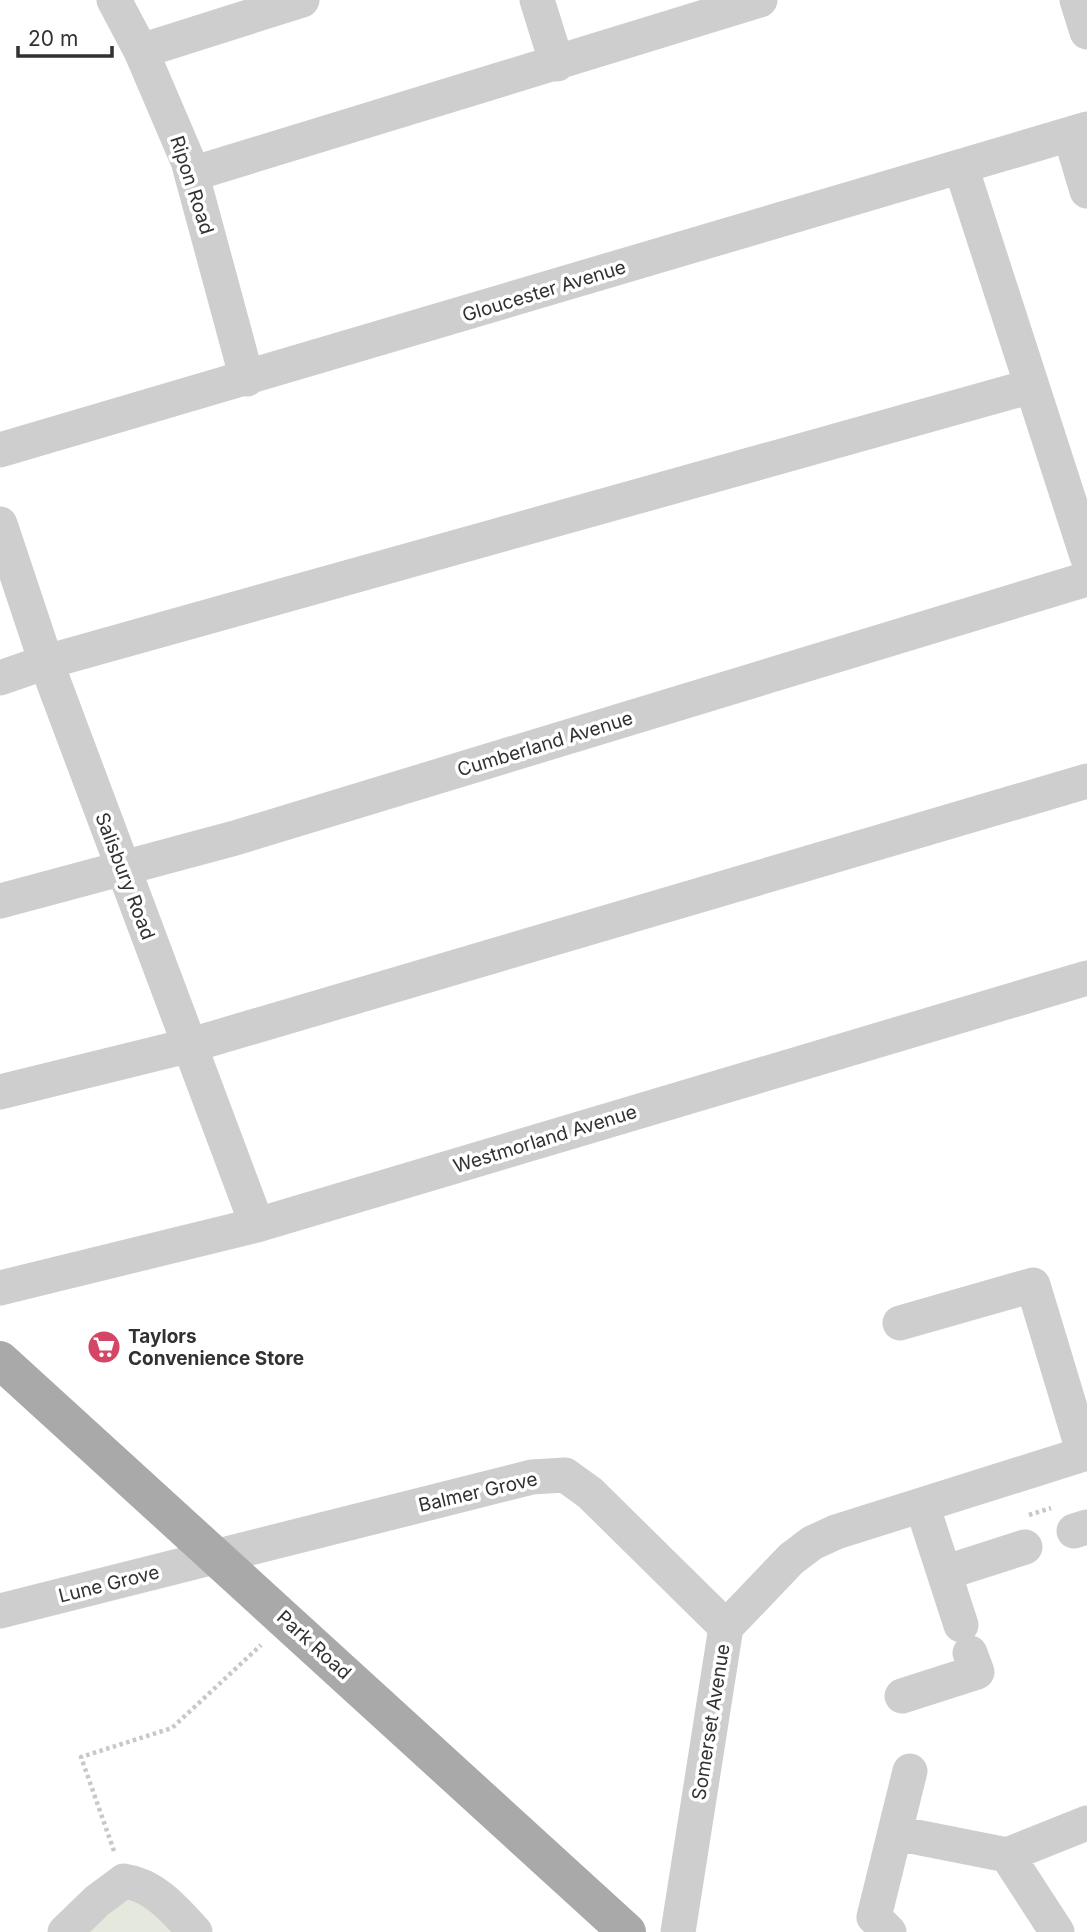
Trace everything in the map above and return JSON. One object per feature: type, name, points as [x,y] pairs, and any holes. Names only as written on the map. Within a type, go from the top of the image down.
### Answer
[{"type":"main road","name":"Park Road","points":[[0,1360],[627,1932]]},
{"type":"street","name":"Ripon Road","points":[[114,0],[141,51],[192,174],[247,379]]},
{"type":"street","points":[[141,51],[302,0]]},
{"type":"street","points":[[537,0],[557,64]]},
{"type":"street","points":[[192,174],[557,64],[708,7],[760,0]]},
{"type":"street","points":[[1077,0],[1087,32]]},
{"type":"street","points":[[1078,131],[1087,191]]},
{"type":"street","name":"Gloucester Avenue","points":[[0,450],[1078,131]]},
{"type":"street","points":[[961,167],[1087,556]]},
{"type":"street","points":[[0,678],[46,662],[1032,386]]},
{"type":"street","name":"Salisbury Road","points":[[0,524],[46,662],[257,1225]]},
{"type":"street","name":"Cumberland Avenue","points":[[0,901],[235,838],[1087,579]]},
{"type":"street","points":[[0,1092],[191,1045],[1087,781]]},
{"type":"street","name":"Westmorland Avenue","points":[[0,1288],[257,1225],[1087,978]]},
{"type":"street","points":[[900,1323],[1033,1285],[1085,1453]]},
{"type":"street","name":"Somerset Avenue","points":[[678,1932],[726,1627],[791,1559],[812,1543],[1085,1453]]},
{"type":"street","name":"Balmer Grove","points":[[217,1557],[532,1477],[565,1475],[590,1493],[726,1627]]},
{"type":"street","points":[[902,1696],[976,1672],[922,1505]]},
{"type":"street","points":[[944,1573],[1025,1546]]},
{"type":"street","name":"Lune Grove","points":[[0,1611],[217,1557]]},
{"type":"street","points":[[889,1932],[874,1917],[910,1771]]},
{"type":"street","points":[[896,1833],[1007,1855],[1087,1823]]},
{"type":"street","points":[[1007,1855],[1057,1932]]},
{"type":"street","points":[[65,1932],[97,1901],[124,1881],[139,1883],[155,1893],[195,1932]]},
{"type":"path","points":[[124,1881],[81,1757],[172,1728],[287,1620]]},
{"type":"shaded area","points":[[113,1887],[195,1932],[68,1932]]},
{"type":"place","name":"Taylors Convenience Store","points":[[104,1347]]}]
